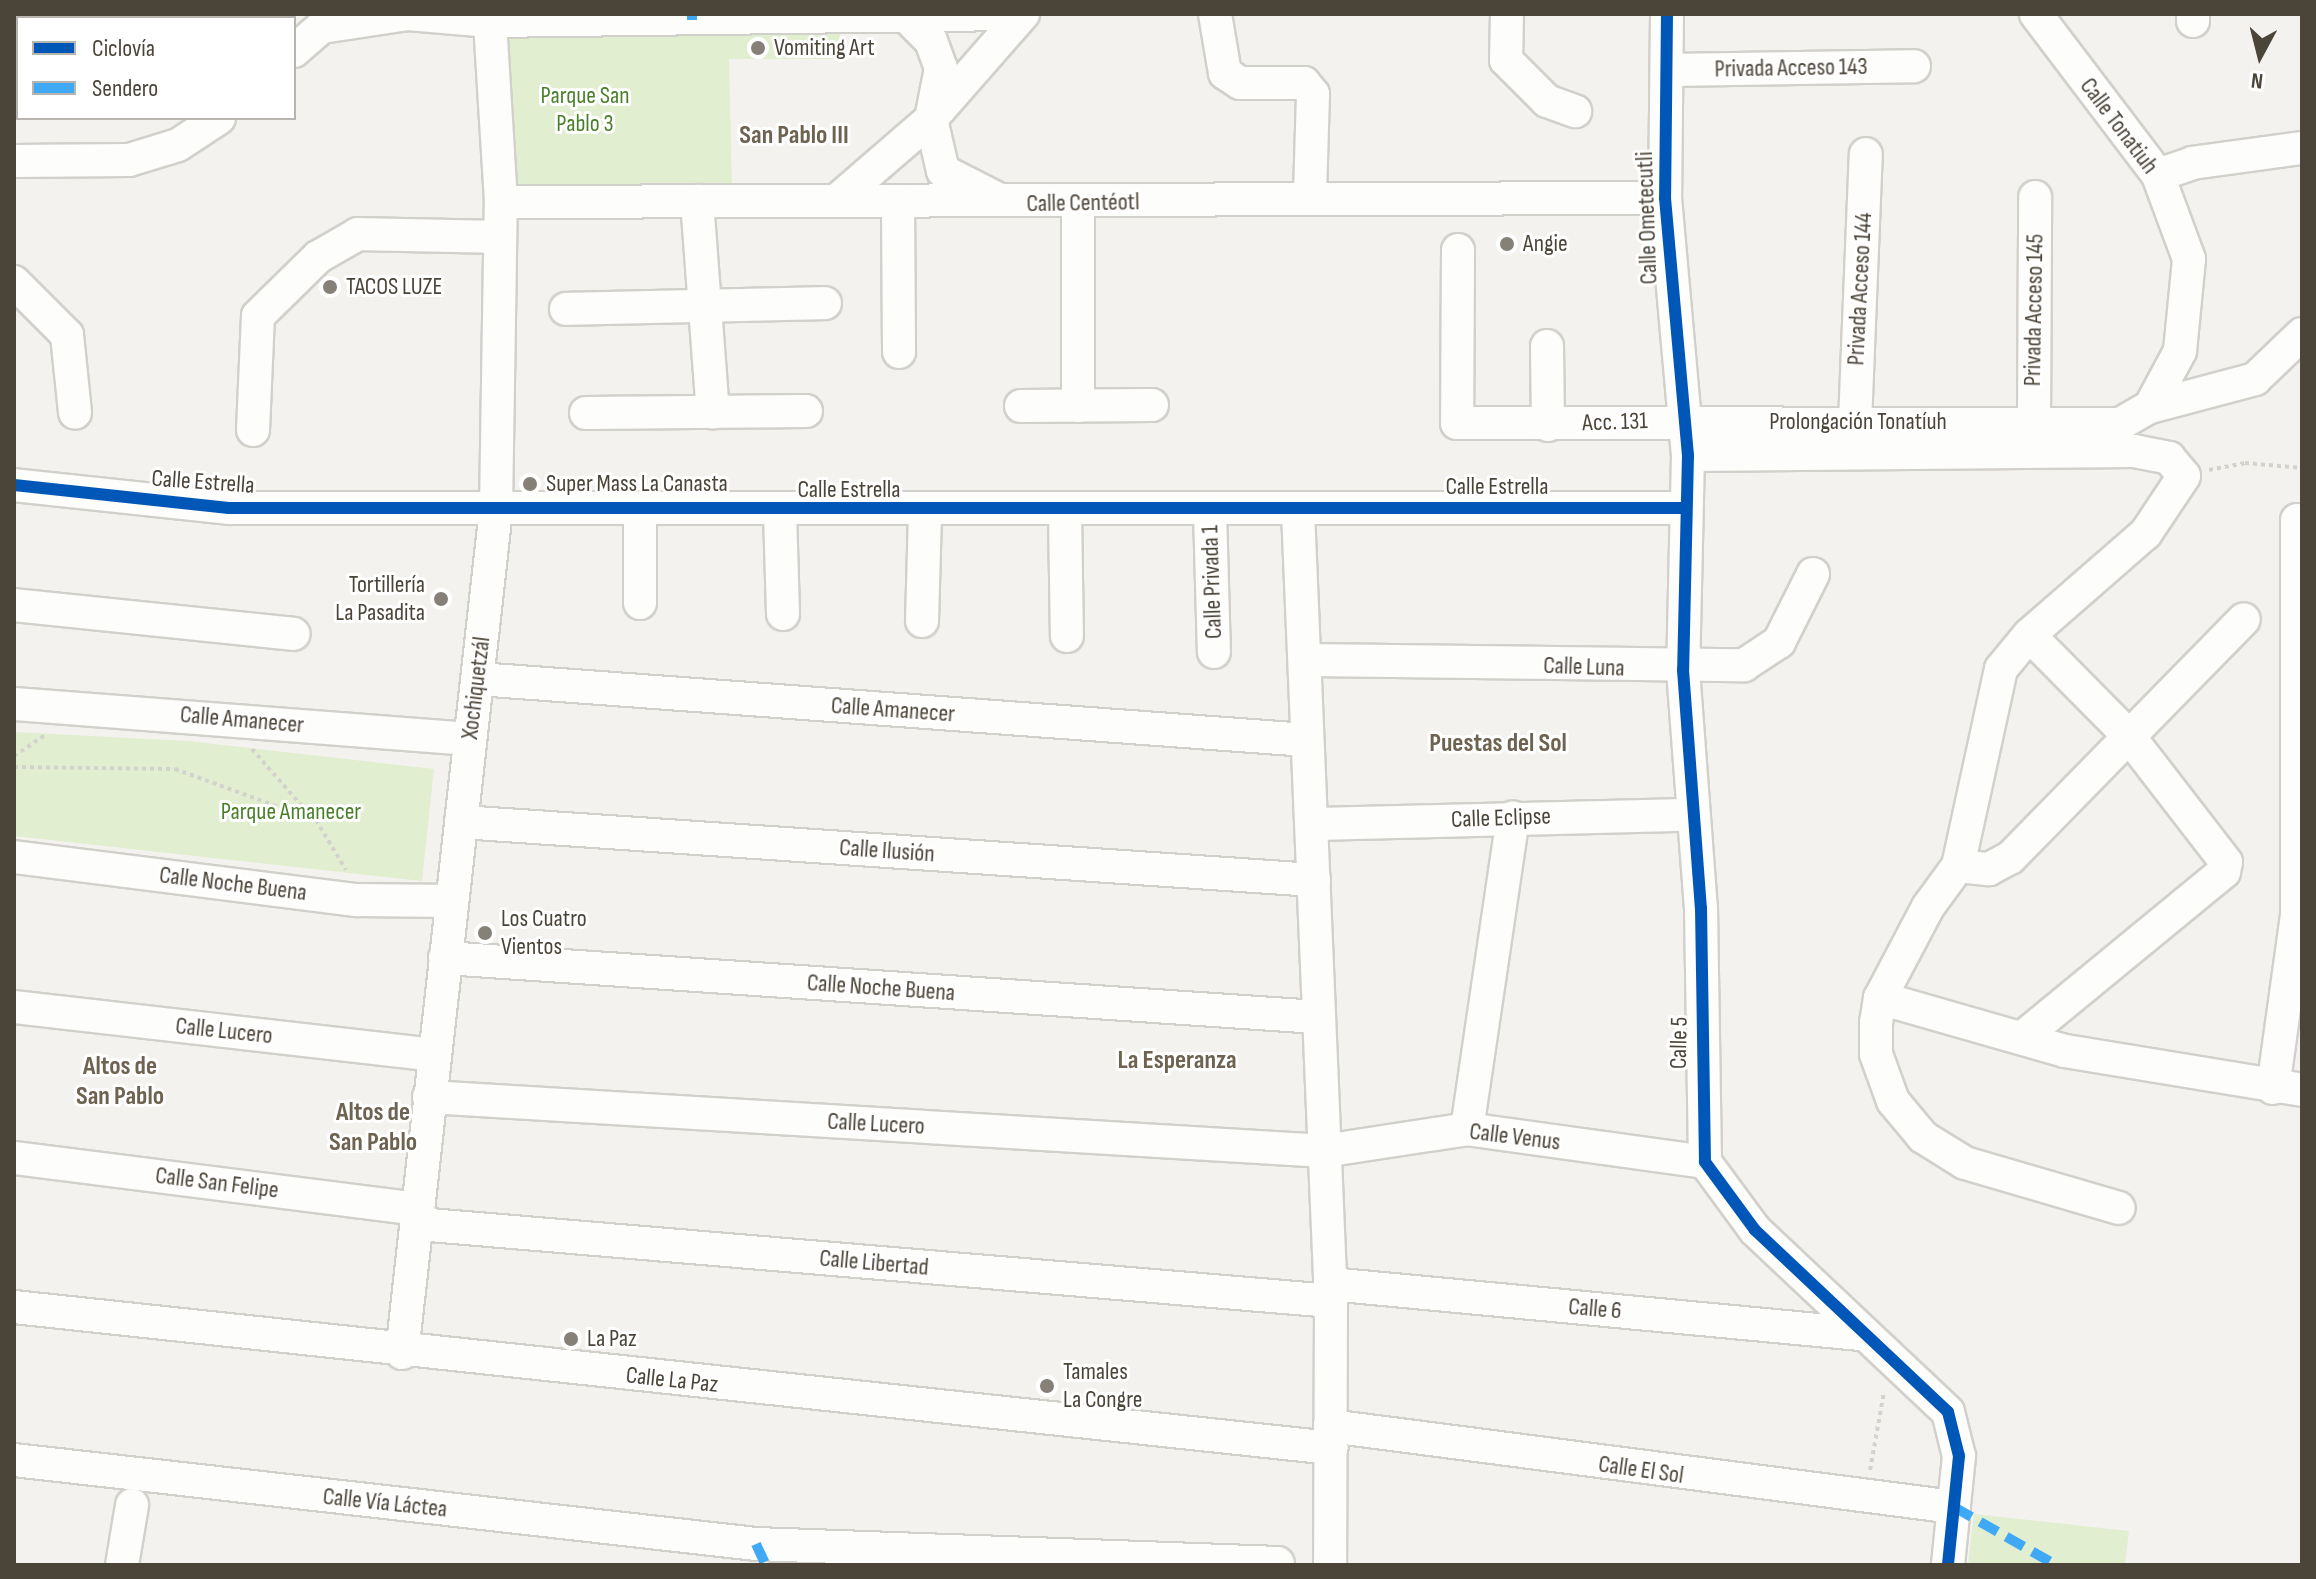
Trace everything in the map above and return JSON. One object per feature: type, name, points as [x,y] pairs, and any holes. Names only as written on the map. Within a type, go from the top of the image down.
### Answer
[{"type":"street","points":[[296,49],[322,27],[353,19],[909,19],[1010,14]]},
{"type":"street","points":[[836,201],[931,119],[1023,14]]},
{"type":"street","points":[[1215,14],[1225,73],[1240,83],[1304,83],[1313,94],[1310,197]]},
{"type":"street","points":[[1507,14],[1506,60],[1547,101],[1575,111]]},
{"type":"street","name":"Calle Ometecutli","points":[[1667,14],[1665,198],[1682,420]]},
{"type":"street","name":"Calle Tonatiuh","points":[[2036,14],[2158,175],[2189,259],[2180,351],[2150,407]]},
{"type":"street","points":[[909,19],[931,41],[941,68],[931,119],[943,171],[1010,204]]},
{"type":"street","name":"Xochiquetzál","points":[[402,1353],[496,510],[501,202],[490,21]]},
{"type":"street","name":"Privada Acceso 143","points":[[1668,70],[1914,66]]},
{"type":"street","points":[[14,161],[129,160],[178,145],[216,120]]},
{"type":"street","points":[[2158,175],[2192,163],[2302,148]]},
{"type":"street","name":"Privada Acceso 144","points":[[1855,423],[1866,154]]},
{"type":"street","name":"Calle Centéotl","points":[[501,202],[1078,204],[1310,197],[1665,198]]},
{"type":"street","name":"Privada Acceso 145","points":[[2034,423],[2035,197]]},
{"type":"street","points":[[697,201],[702,309],[713,412]]},
{"type":"street","points":[[898,204],[899,352]]},
{"type":"street","points":[[1078,204],[1078,406]]},
{"type":"street","points":[[253,430],[258,316],[342,238],[499,237]]},
{"type":"street","name":"Acc. 131","points":[[1458,250],[1457,423],[1548,425],[1682,420]]},
{"type":"street","points":[[14,282],[67,335],[75,413]]},
{"type":"street","points":[[566,309],[702,309],[825,303]]},
{"type":"street","points":[[2034,423],[2120,424],[2150,407],[2255,379],[2302,334]]},
{"type":"street","points":[[1547,346],[1548,425]]},
{"type":"street","points":[[1021,406],[1152,405]]},
{"type":"street","points":[[586,413],[806,411]]},
{"type":"street","name":"Prolongación Tonatíuh","points":[[1682,420],[2034,423]]},
{"type":"street","name":"Calle 5","points":[[1682,420],[1688,455],[1683,670],[1690,815],[1701,908],[1705,1162]]},
{"type":"street","points":[[1688,455],[2134,451],[2169,458],[2184,476],[2146,533],[2029,635],[2001,669],[1958,866],[1880,998],[1876,1054],[1893,1101],[1923,1137],[1965,1163],[2119,1208]]},
{"type":"street","name":"Calle Estrella","points":[[14,485],[229,508],[1065,513],[1685,508]]},
{"type":"street","points":[[640,509],[640,603]]},
{"type":"street","points":[[1298,511],[1330,1292],[1330,1565]]},
{"type":"street","points":[[780,512],[783,614]]},
{"type":"street","points":[[922,621],[925,512]]},
{"type":"street","name":"Calle Privada 1","points":[[1210,512],[1214,652]]},
{"type":"street","points":[[1065,513],[1067,636]]},
{"type":"street","points":[[1880,998],[2023,1037],[2287,1089],[2297,916],[2297,520]]},
{"type":"street","name":"Calle Luna","points":[[1306,660],[1683,670],[1744,665],[1779,642],[1813,574]]},
{"type":"street","points":[[14,605],[293,634]]},
{"type":"street","points":[[1958,866],[1989,869],[2010,858],[2127,734],[2244,619]]},
{"type":"street","points":[[2023,1037],[2224,872],[2222,851],[2127,734],[2029,635]]},
{"type":"street","name":"Calle Amanecer","points":[[478,679],[1307,740]]},
{"type":"street","name":"Calle Amanecer","points":[[14,704],[470,739]]},
{"type":"street","name":"Calle Eclipse","points":[[1312,824],[1690,815]]},
{"type":"street","points":[[1467,1129],[1513,817]]},
{"type":"street","name":"Calle Ilusión","points":[[461,822],[1314,880]]},
{"type":"street","name":"Calle Noche Buena","points":[[14,857],[356,900],[452,901]]},
{"type":"street","name":"Calle Noche Buena","points":[[445,958],[1317,1017]]},
{"type":"street","name":"Calle Lucero","points":[[14,1007],[433,1055]]},
{"type":"street","name":"Calle Lucero","points":[[429,1097],[1324,1151]]},
{"type":"street","name":"Calle Venus","points":[[1324,1151],[1467,1129],[1705,1162]]},
{"type":"street","name":"Calle San Felipe","points":[[14,1158],[419,1216]]},
{"type":"street","points":[[1705,1162],[1755,1230],[1860,1334],[1948,1412],[1959,1456],[1948,1565]]},
{"type":"street","name":"Calle Libertad","points":[[419,1216],[1330,1292]]},
{"type":"street","name":"Calle 6","points":[[1330,1292],[1860,1334]]},
{"type":"street","name":"Calle La Paz","points":[[14,1307],[402,1353],[1330,1437]]},
{"type":"street","name":"Calle El Sol","points":[[1330,1437],[1865,1500],[1954,1507]]},
{"type":"street","name":"Calle Vía Láctea","points":[[14,1460],[756,1544],[1278,1563]]},
{"type":"street","points":[[122,1565],[132,1505]]},
{"type":"path","points":[[2184,476],[2245,463],[2302,468]]},
{"type":"path","points":[[243,720],[253,755],[317,821],[339,851],[356,900]]},
{"type":"path","points":[[14,767],[175,769],[317,821]]},
{"type":"path","points":[[1865,1500],[1890,1360]]},
{"type":"green space","name":"Parque San Pablo 3","points":[[502,33],[840,34],[839,59],[729,59],[732,188],[513,189]]},
{"type":"green space","name":"Parque Amanecer","points":[[14,732],[188,741],[434,769],[422,881],[14,836]]},
{"type":"green space","points":[[1974,1514],[2129,1531],[2125,1565],[1968,1565]]},
{"type":"marked path","points":[[692,14],[692,20]]},
{"type":"marked path","points":[[1954,1507],[2056,1565]]},
{"type":"marked path","points":[[756,1544],[766,1565]]},
{"type":"cycle path","points":[[1667,14],[1665,198],[1688,455],[1683,670],[1701,908],[1705,1162],[1755,1230],[1948,1412],[1959,1456],[1948,1565]]},
{"type":"cycle path","points":[[14,485],[229,508],[1685,508]]},
{"type":"place","name":"Vomiting Art","points":[[758,48]]},
{"type":"place","name":"Angie","points":[[1507,244]]},
{"type":"place","name":"TACOS LUZE","points":[[330,287]]},
{"type":"place","name":"Super Mass La Canasta","points":[[530,484]]},
{"type":"place","name":"Tortillería La Pasadita","points":[[441,599]]},
{"type":"place","name":"Los Cuatro Vientos","points":[[485,933]]},
{"type":"place","name":"La Paz","points":[[571,1339]]},
{"type":"place","name":"Tamales La Congre","points":[[1047,1386]]},
{"type":"district","name":"San Pablo III","points":[[794,136]]},
{"type":"district","name":"Puestas del Sol","points":[[1498,744]]},
{"type":"district","name":"La Esperanza","points":[[1177,1061]]},
{"type":"district","name":"Altos de San Pablo","points":[[120,1082]]},
{"type":"district","name":"Altos de San Pablo","points":[[373,1128]]}]
